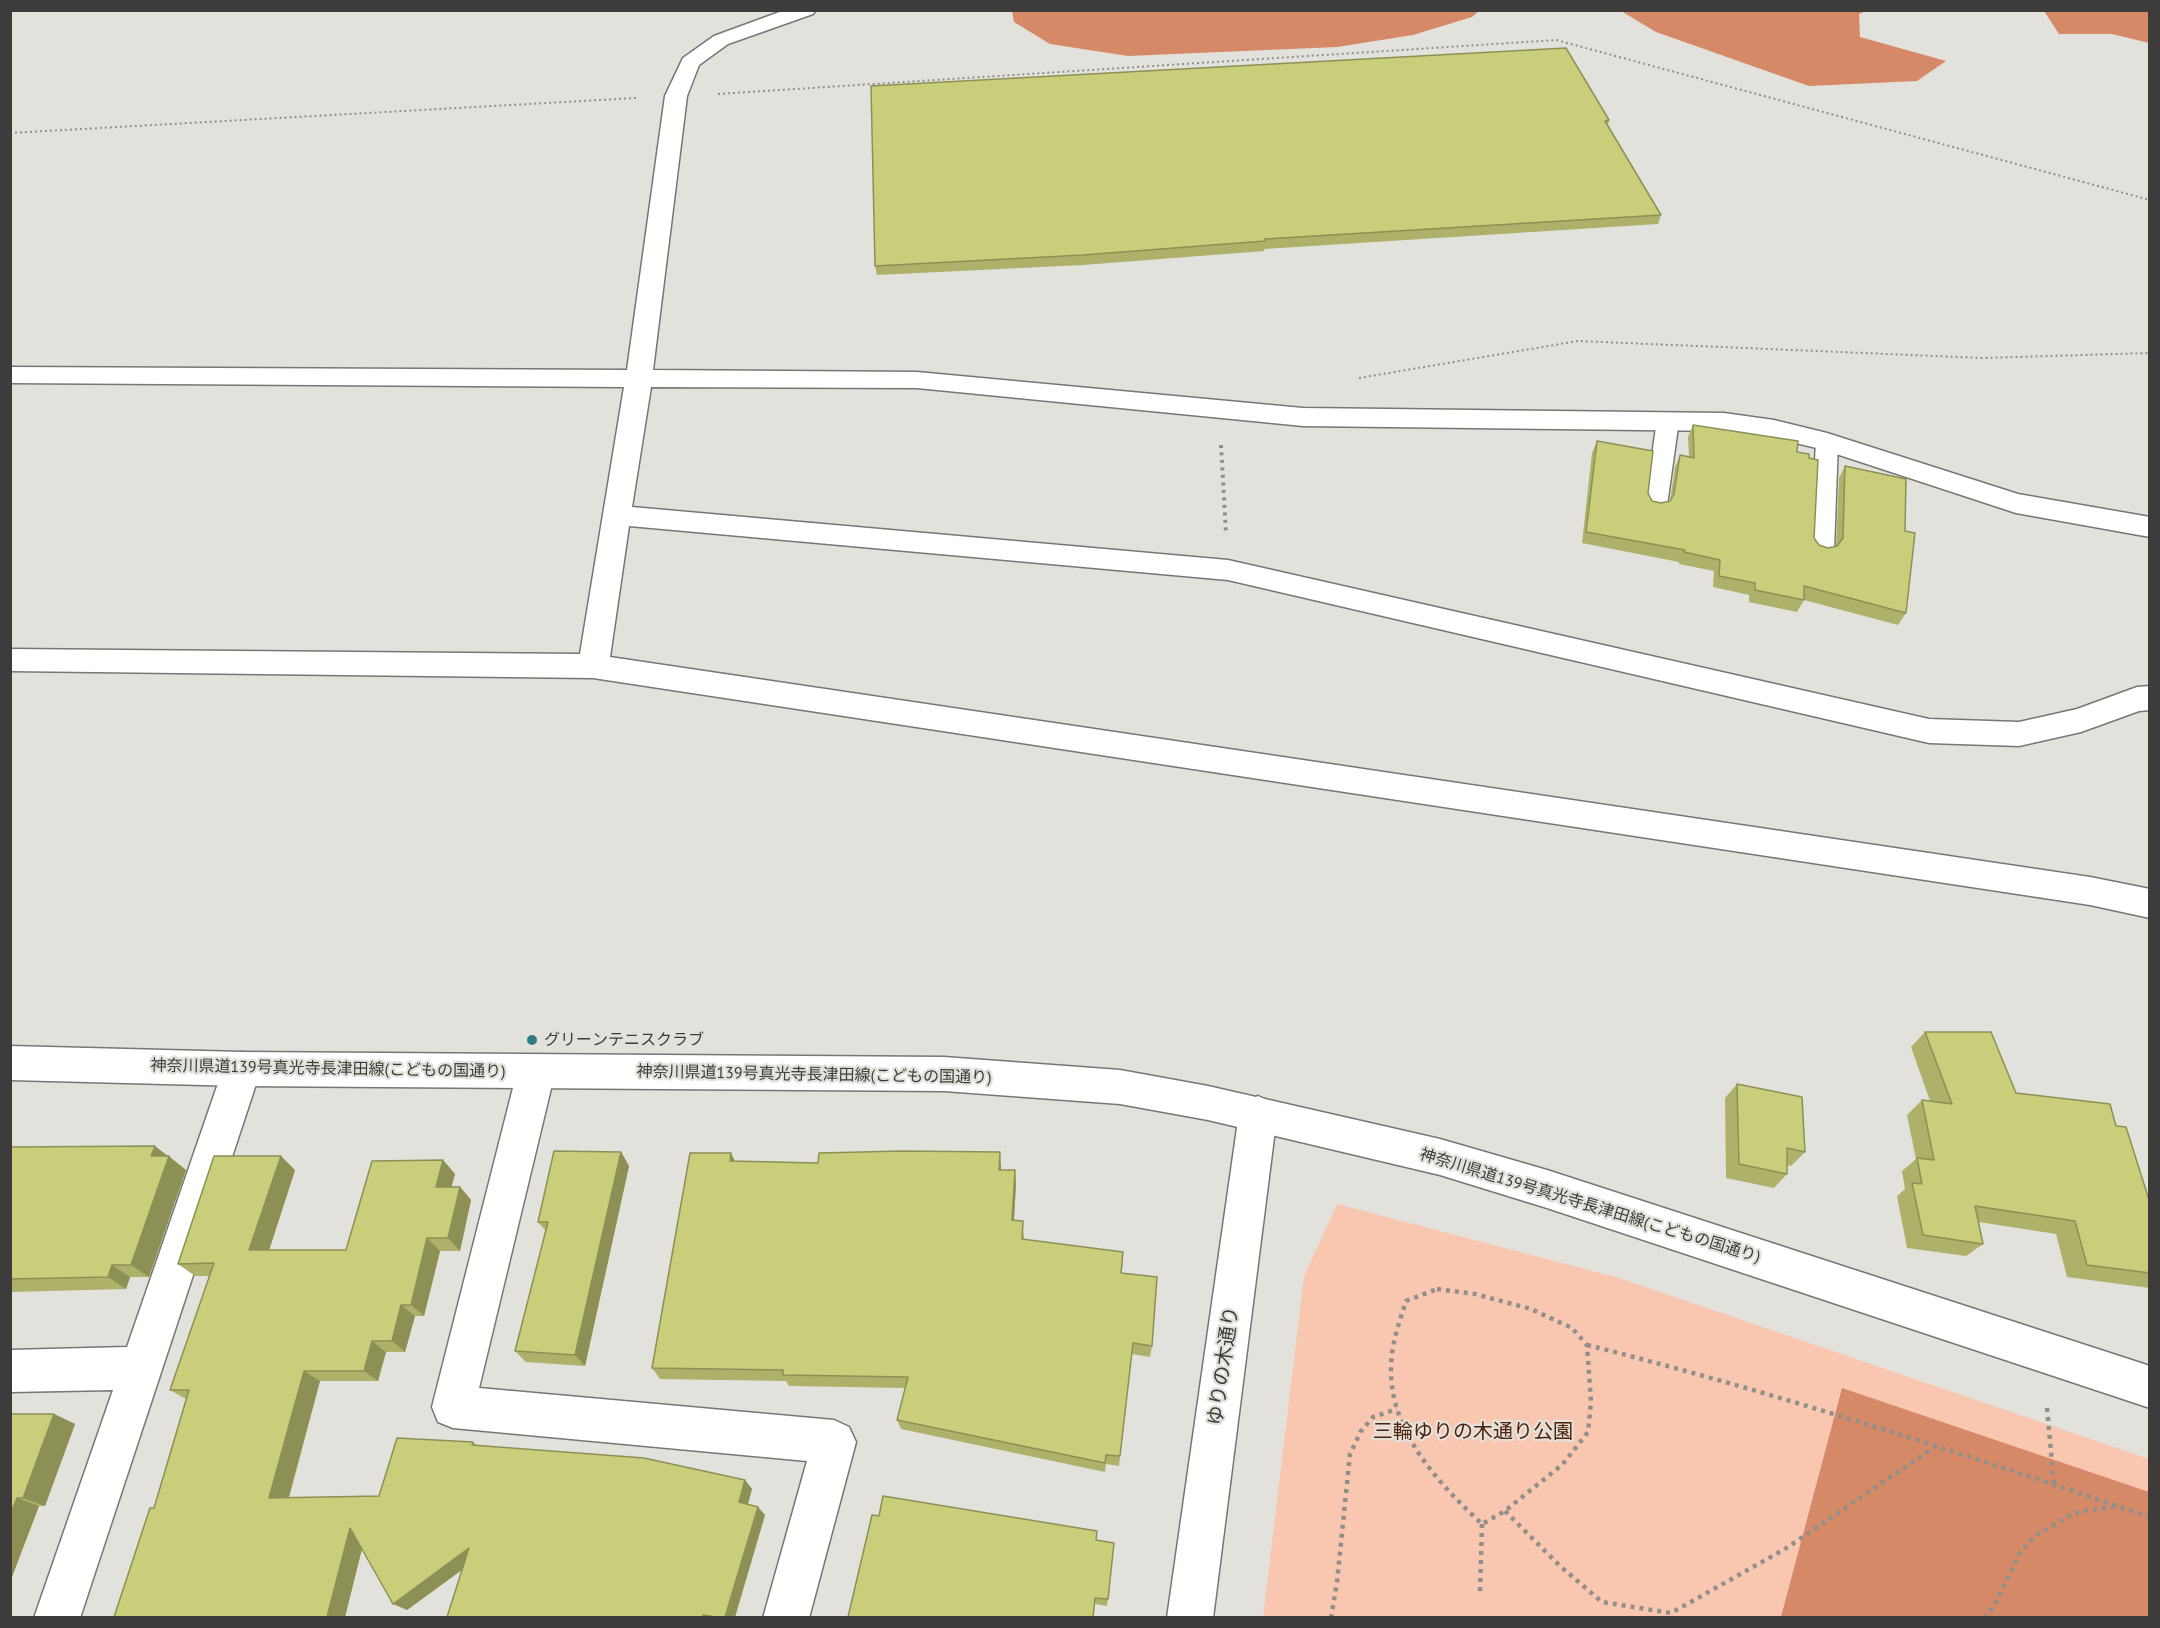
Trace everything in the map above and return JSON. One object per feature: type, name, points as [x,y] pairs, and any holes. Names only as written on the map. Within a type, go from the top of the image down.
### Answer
[{"type":"street","points":[[593,666],[639,377],[676,96],[690,62],[721,40],[806,10]]},
{"type":"street","points":[[10,375],[917,380],[1303,417],[1724,422],[1774,429],[1827,442],[2016,503],[2150,527]]},
{"type":"street","points":[[617,515],[1228,570],[1929,731],[2019,734],[2081,720],[2137,699],[2150,698]]},
{"type":"street","points":[[10,660],[593,666],[2090,891],[2150,904]]},
{"type":"street","name":"神奈川県道139号真光寺長津田線(こどもの国通り)","points":[[10,1063],[242,1069],[944,1074],[1120,1087],[1258,1114],[1440,1156],[2150,1387]]},
{"type":"street","points":[[57,1617],[139,1368],[242,1069]]},
{"type":"street","points":[[536,1072],[453,1407],[834,1442],[786,1617]]},
{"type":"street","name":"ゆりの木通り","points":[[1190,1617],[1258,1114]]},
{"type":"street","points":[[10,1371],[139,1368]]},
{"type":"lane","points":[[1656,505],[1668,420]]},
{"type":"lane","points":[[1822,550],[1827,442]]},
{"type":"path","points":[[10,133],[676,96],[1557,40],[2150,200]]},
{"type":"path","points":[[1358,378],[1578,341],[1983,358],[2150,353]]},
{"type":"path","points":[[1220,410],[1228,570]]},
{"type":"path","points":[[1480,1591],[1482,1524],[1457,1501],[1423,1458],[1396,1409],[1390,1377],[1395,1333],[1406,1301],[1437,1290],[1475,1294],[1531,1310],[1572,1328],[1587,1345],[1702,1374],[1937,1446],[2150,1517]]},
{"type":"path","points":[[1482,1524],[1505,1511],[1563,1464],[1588,1432],[1591,1402],[1587,1345]]},
{"type":"path","points":[[2047,1408],[2054,1485]]},
{"type":"path","points":[[1331,1617],[1337,1582],[1350,1454],[1361,1431],[1373,1417],[1396,1409]]},
{"type":"path","points":[[1505,1511],[1560,1566],[1602,1602],[1671,1612],[1785,1549],[1937,1446]]},
{"type":"path","points":[[1984,1617],[1994,1606],[2019,1554],[2036,1535],[2074,1513],[2117,1506]]},
{"type":"green space","name":"三輪ゆりの木通り公園","points":[[1337,1204],[1619,1278],[2149,1459],[2149,1590],[2044,1617],[1263,1618],[1304,1276]]},
{"type":"shaded area","points":[[1012,10],[1479,11],[1472,17],[1413,35],[1337,47],[1128,56],[1050,44],[1014,22]]},
{"type":"shaded area","points":[[1621,11],[1866,11],[1859,14],[1860,37],[1946,61],[1917,81],[1809,86],[1656,32]]},
{"type":"shaded area","points":[[2044,11],[2149,11],[2149,43],[2112,34],[2059,34]]},
{"type":"shaded area","points":[[1842,1388],[2149,1492],[2149,1617],[1781,1617]]},
{"type":"building","points":[[1566,48],[1609,120],[1605,121],[1661,215],[1265,239],[1265,241],[1083,255],[875,266],[871,86]]},
{"type":"building","points":[[1693,425],[1798,441],[1797,452],[1809,454],[1809,458],[1818,460],[1814,538],[1819,545],[1828,548],[1837,546],[1843,538],[1845,466],[1906,479],[1905,531],[1915,533],[1906,613],[1804,586],[1804,600],[1755,590],[1755,583],[1719,576],[1720,560],[1684,552],[1685,550],[1586,532],[1597,441],[1653,451],[1648,493],[1652,501],[1661,503],[1670,501],[1674,494],[1680,455],[1694,458]]},
{"type":"building","points":[[1925,1032],[1991,1032],[2016,1093],[2110,1104],[2116,1126],[2126,1127],[2150,1203],[2150,1273],[2087,1265],[2075,1221],[1975,1206],[1983,1244],[1923,1235],[1912,1183],[1922,1184],[1917,1158],[1934,1160],[1922,1100],[1952,1104]]},
{"type":"building","points":[[1737,1084],[1802,1097],[1805,1152],[1787,1148],[1787,1174],[1739,1164]]},
{"type":"building","points":[[155,1146],[151,1156],[169,1156],[131,1265],[112,1265],[108,1277],[10,1279],[10,1147]]},
{"type":"building","points":[[554,1151],[621,1152],[575,1355],[515,1351],[548,1222],[538,1222]]},
{"type":"building","points":[[1000,1152],[999,1170],[1015,1170],[1012,1220],[1023,1221],[1022,1239],[1123,1252],[1121,1273],[1157,1277],[1152,1346],[1133,1343],[1120,1456],[1106,1455],[1105,1463],[897,1420],[908,1377],[783,1375],[783,1370],[652,1368],[690,1153],[731,1153],[730,1161],[818,1163],[819,1153]]},
{"type":"building","points":[[214,1156],[281,1156],[249,1250],[346,1250],[372,1161],[443,1160],[436,1187],[460,1187],[448,1238],[427,1238],[411,1305],[401,1305],[392,1341],[372,1341],[364,1371],[304,1371],[269,1498],[379,1496],[397,1438],[473,1442],[472,1445],[644,1458],[745,1480],[739,1502],[758,1507],[725,1617],[703,1615],[702,1617],[447,1617],[469,1548],[393,1604],[350,1528],[327,1617],[114,1617],[150,1508],[154,1508],[189,1390],[170,1390],[214,1263],[178,1264]]},
{"type":"building","points":[[10,1414],[54,1414],[23,1498],[17,1498],[10,1515]]},
{"type":"building","points":[[883,1496],[1097,1531],[1096,1540],[1114,1543],[1108,1599],[1095,1598],[1093,1617],[848,1617],[872,1515],[879,1516]]},
{"type":"place","name":"グリーンテニスクラブ","points":[[532,1040]]}]
